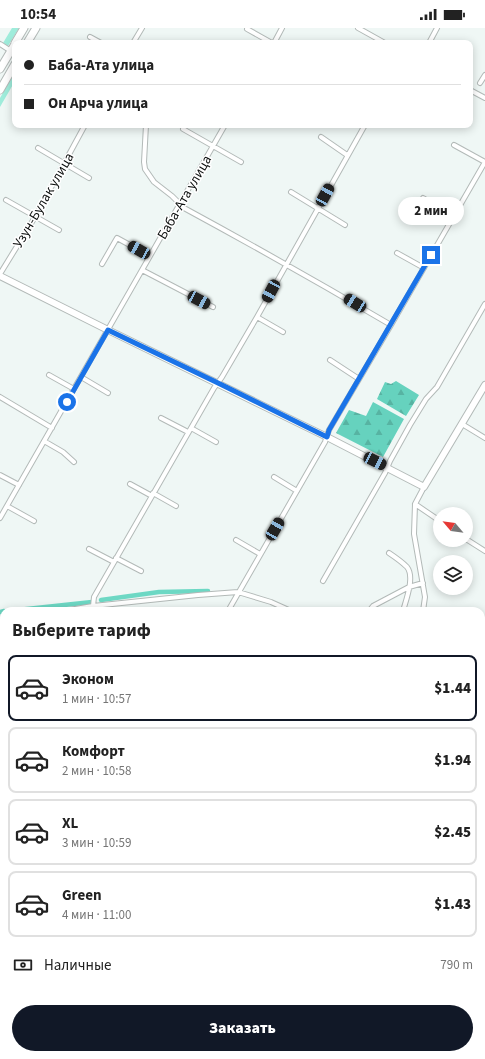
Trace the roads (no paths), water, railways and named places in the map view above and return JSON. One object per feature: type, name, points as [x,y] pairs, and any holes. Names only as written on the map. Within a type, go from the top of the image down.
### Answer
[{"type":"main road","points":[[17,40],[24,28]]},
{"type":"main road","points":[[29,40],[36,28]]},
{"type":"main road","points":[[0,69],[11,50]]},
{"type":"main road","points":[[0,90],[12,69]]},
{"type":"street","points":[[135,40],[142,28]]},
{"type":"street","points":[[275,40],[282,28]]},
{"type":"street","points":[[431,40],[438,28]]},
{"type":"street","points":[[247,29],[267,40]]},
{"type":"street","points":[[361,29],[380,40]]},
{"type":"street","points":[[90,37],[96,40]]},
{"type":"street","points":[[0,44],[11,50]]},
{"type":"street","points":[[480,83],[485,75]]},
{"type":"street","points":[[473,92],[485,98]]},
{"type":"street","name":"Узун-Булак улица","points":[[0,275],[35,217],[83,128]]},
{"type":"street","points":[[146,128],[145,169],[154,182],[172,196],[184,208],[318,282],[391,325]]},
{"type":"street","name":"Баба-Ата улица","points":[[0,518],[223,128]]},
{"type":"street","points":[[93,606],[94,597],[257,317],[363,128]]},
{"type":"street","points":[[182,130],[209,145],[213,145],[241,162]]},
{"type":"street","points":[[321,138],[347,155]]},
{"type":"street","points":[[230,607],[325,442],[329,430],[485,162],[454,145]]},
{"type":"street","points":[[38,148],[89,178]]},
{"type":"street","points":[[291,192],[346,225]]},
{"type":"street","points":[[423,198],[453,216]]},
{"type":"street","points":[[6,200],[59,230]]},
{"type":"street","points":[[102,264],[117,238],[150,256]]},
{"type":"street","points":[[397,253],[424,268]]},
{"type":"street","points":[[142,270],[213,307]]},
{"type":"street","points":[[0,275],[108,330],[327,437],[424,487]]},
{"type":"street","points":[[323,581],[426,398],[437,386],[485,304]]},
{"type":"street","points":[[257,317],[283,332]]},
{"type":"street","points":[[330,360],[360,379]]},
{"type":"street","points":[[49,375],[74,389]]},
{"type":"street","points":[[81,377],[108,393]]},
{"type":"street","points":[[424,607],[425,597],[414,534],[415,504],[485,385]]},
{"type":"street","points":[[0,397],[52,428]]},
{"type":"street","points":[[161,418],[216,442]]},
{"type":"street","points":[[462,424],[485,438]]},
{"type":"street","points":[[44,441],[63,452],[74,462]]},
{"type":"street","points":[[0,474],[18,485]]},
{"type":"street","points":[[274,477],[297,490]]},
{"type":"street","points":[[130,484],[176,506]]},
{"type":"street","points":[[415,504],[433,516]]},
{"type":"street","points":[[7,506],[34,521]]},
{"type":"street","points":[[236,540],[260,554]]},
{"type":"street","points":[[473,543],[485,551]]},
{"type":"street","points":[[89,549],[141,571]]},
{"type":"street","points":[[389,553],[408,568],[410,573],[409,587],[404,607]]},
{"type":"street","points":[[372,607],[409,587],[423,583]]},
{"type":"street","points":[[87,607],[238,592],[282,607]]},
{"type":"waterway","points":[[101,600],[159,592],[208,591]]},
{"type":"waterway","points":[[45,607],[92,602]]}]
